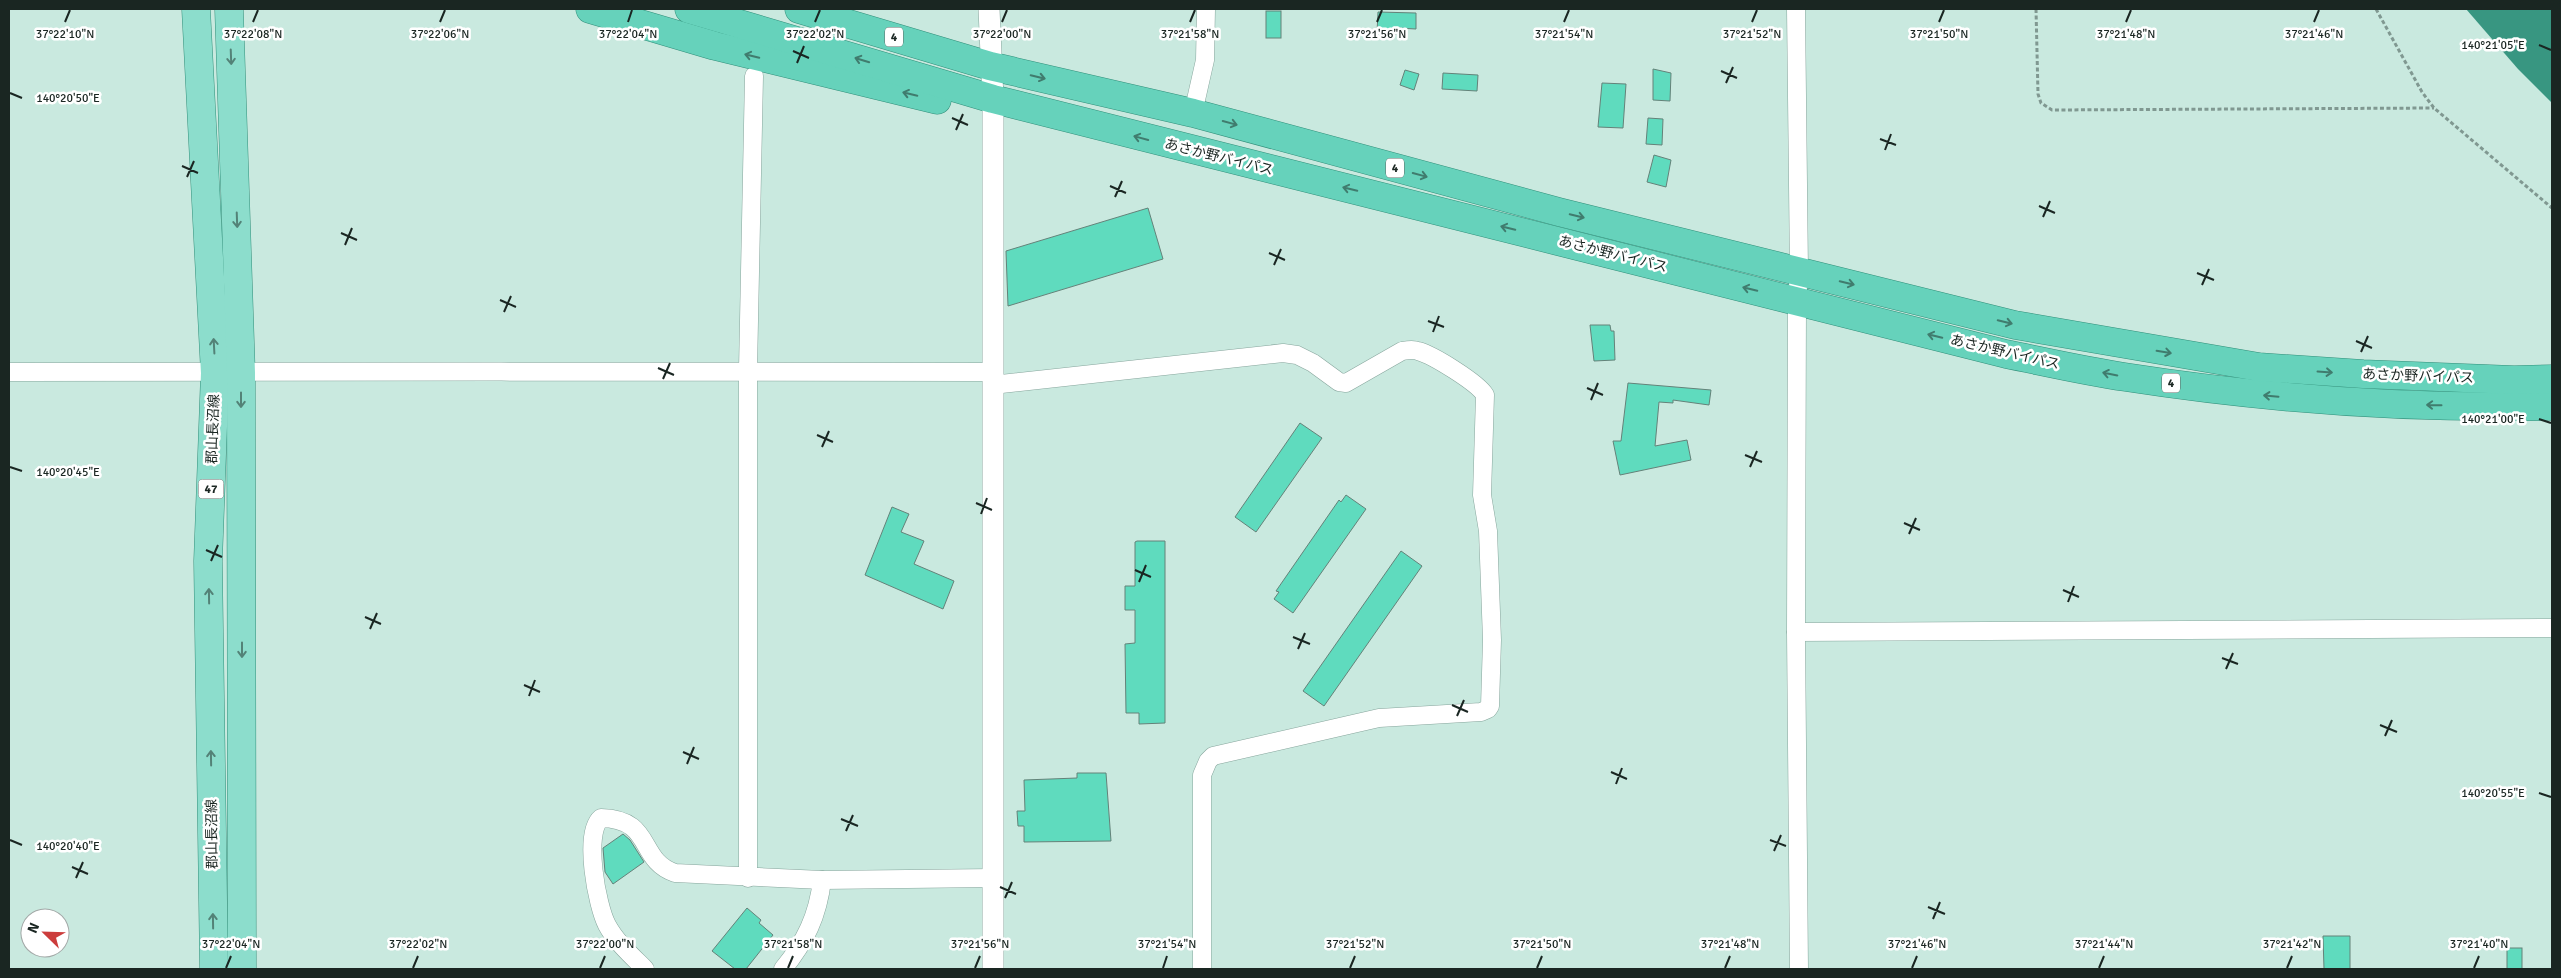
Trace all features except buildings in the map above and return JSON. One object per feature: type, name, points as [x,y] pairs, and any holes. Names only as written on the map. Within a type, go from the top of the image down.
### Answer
[{"type":"highway","points":[[590,9],[731,51],[948,103],[992,99]]},
{"type":"highway","name":"あさか野バイパス","points":[[689,9],[992,99],[2006,354],[2124,377],[2253,394],[2352,403],[2552,406]]},
{"type":"highway","name":"あさか野バイパス","points":[[799,9],[990,66],[1192,112],[1541,207],[2016,325],[2259,367],[2457,378],[2552,379]]},
{"type":"highway","name":"4","points":[[865,9],[935,34],[990,66]]},
{"type":"main road","name":"郡山長沼線","points":[[196,9],[228,373],[208,561],[214,969]]},
{"type":"main road","name":"郡山長沼線","points":[[229,9],[228,373],[242,969]]},
{"type":"street","points":[[989,9],[992,99],[993,969]]},
{"type":"street","points":[[1192,112],[1205,60],[1206,9]]},
{"type":"street","points":[[1796,9],[1799,272],[1797,301],[1796,632],[1799,969]]},
{"type":"street","points":[[748,878],[748,370],[754,76]]},
{"type":"street","points":[[9,372],[228,373],[748,370],[992,378],[1283,353],[1302,357],[1339,382],[1346,383],[1402,351],[1411,350],[1432,357],[1477,387],[1485,395],[1482,495],[1488,531],[1492,640],[1488,709],[1481,712],[1378,718],[1213,756],[1208,761],[1202,775],[1202,969]]},
{"type":"street","points":[[1796,632],[2552,628]]},
{"type":"street","points":[[645,969],[612,932],[604,916],[591,847],[591,836],[597,821],[601,818],[613,818],[636,828],[658,863],[670,872],[684,875],[822,880],[993,878]]},
{"type":"street","points":[[784,969],[807,937],[818,905],[822,880]]},
{"type":"path","points":[[2036,9],[2038,94],[2044,106],[2052,110],[2434,108]]},
{"type":"path","points":[[2376,9],[2422,92],[2434,108],[2552,208]]},
{"type":"shaded area","points":[[2466,9],[2552,9],[2552,103],[2518,69]]}]
